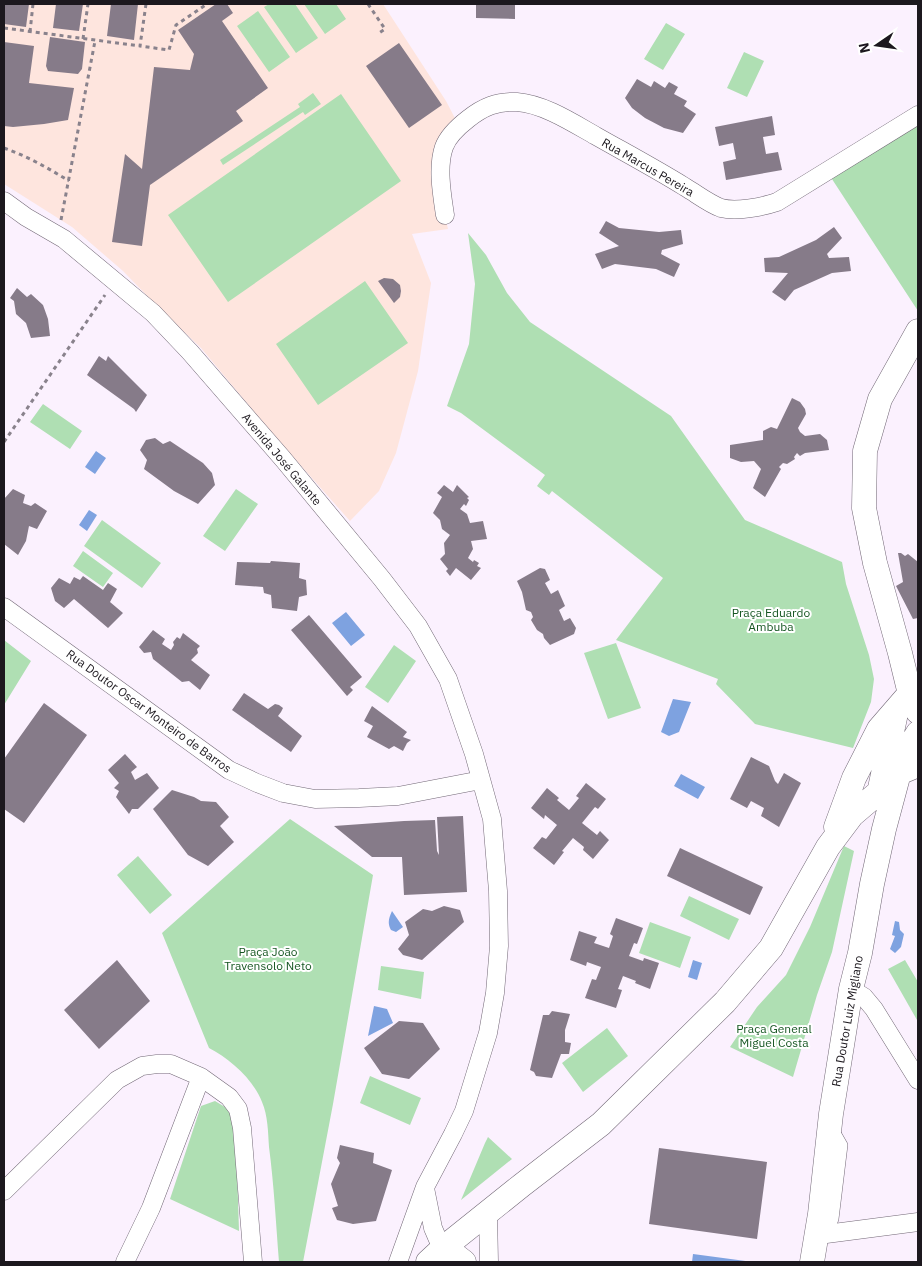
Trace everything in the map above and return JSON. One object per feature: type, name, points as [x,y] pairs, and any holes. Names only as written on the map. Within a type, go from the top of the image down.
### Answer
[{"type":"main road","points":[[828,847],[854,778],[879,729],[912,696],[908,652],[893,626],[864,508],[866,451],[880,399],[918,332]]},
{"type":"main road","name":"Rua Doutor Luiz Migliano","points":[[884,830],[879,792],[912,696],[908,652]]},
{"type":"main road","name":"Rua Doutor Luiz Migliano","points":[[812,1262],[820,1228],[830,1123],[852,989],[872,884],[884,830],[909,769],[911,744],[918,733]]},
{"type":"main road","points":[[435,1256],[601,1124],[725,1002],[771,948],[828,847],[852,814],[909,769]]},
{"type":"main road","name":"Rua Doutor Luiz Migliano","points":[[820,1228],[824,1262]]},
{"type":"main road","points":[[435,1256],[455,1255],[464,1262]]},
{"type":"street","name":"Rua Marcus Pereira","points":[[445,215],[441,183],[441,160],[444,147],[458,126],[483,108],[496,104],[518,102],[549,111],[628,154],[705,200],[722,208],[745,209],[762,207],[777,202],[918,115]]},
{"type":"street","name":"Avenida José Galante","points":[[4,201],[26,218],[64,239],[153,313],[184,346],[240,408],[382,579],[418,626],[448,679],[466,730],[492,819],[498,892],[498,946],[495,993],[488,1033],[464,1111],[425,1187],[398,1262]]},
{"type":"street","name":"Rua Doutor Oscar Monteiro de Barros","points":[[4,607],[229,770],[283,793],[315,799],[398,796],[481,780]]},
{"type":"street","points":[[852,989],[864,997],[874,1009],[918,1080]]},
{"type":"street","points":[[4,1191],[117,1080],[142,1066],[171,1064],[201,1077],[229,1097],[238,1109],[242,1128],[253,1262]]},
{"type":"street","points":[[125,1262],[151,1208],[201,1077]]},
{"type":"street","points":[[425,1187],[432,1222],[435,1256]]},
{"type":"street","points":[[488,1213],[489,1262]]},
{"type":"street","points":[[820,1228],[918,1222]]},
{"type":"path","points":[[30,32],[33,4]]},
{"type":"path","points":[[83,39],[88,4]]},
{"type":"path","points":[[140,46],[146,4]]},
{"type":"path","points":[[4,28],[169,50],[176,25],[206,4]]},
{"type":"path","points":[[368,4],[385,29],[379,34]]},
{"type":"path","points":[[58,236],[95,41]]},
{"type":"path","points":[[4,148],[46,166],[69,181]]},
{"type":"path","points":[[4,442],[105,295]]},
{"type":"shaded area","points":[[4,4],[383,4],[446,101],[459,126],[441,160],[445,215],[448,229],[412,234],[431,283],[418,371],[396,453],[379,491],[350,521],[271,432],[201,348],[123,271],[72,227],[4,184]]},
{"type":"green space","points":[[269,4],[295,4],[318,38],[296,53],[264,7]]},
{"type":"green space","points":[[304,4],[336,4],[346,19],[325,34]]},
{"type":"green space","points":[[258,11],[290,57],[269,72],[237,26]]},
{"type":"green space","points":[[666,23],[685,34],[663,70],[644,59]]},
{"type":"green space","points":[[744,52],[764,61],[747,97],[727,88]]},
{"type":"green space","points":[[313,93],[321,104],[305,115],[303,112],[223,165],[220,160],[300,107],[298,104]]},
{"type":"green space","points":[[341,94],[401,181],[228,302],[168,215]]},
{"type":"green space","points":[[918,121],[918,311],[830,176]]},
{"type":"green space","name":"Praça Eduardo Ambuba","points":[[468,233],[486,255],[507,293],[530,322],[671,416],[745,520],[842,562],[846,584],[869,655],[874,679],[871,702],[853,748],[755,724],[716,684],[718,679],[616,640],[663,578],[552,491],[549,495],[537,486],[545,475],[461,413],[447,406],[469,344],[475,284]]},
{"type":"green space","points":[[365,281],[408,343],[318,405],[276,344]]},
{"type":"green space","points":[[43,404],[82,431],[70,449],[30,422]]},
{"type":"green space","points":[[236,489],[258,504],[225,551],[203,536]]},
{"type":"green space","points":[[102,520],[161,563],[142,588],[84,546]]},
{"type":"green space","points":[[83,551],[113,573],[103,587],[73,566]]},
{"type":"green space","points":[[4,640],[31,661],[4,705]]},
{"type":"green space","points":[[616,643],[641,708],[608,719],[584,653]]},
{"type":"green space","points":[[394,645],[416,661],[388,703],[365,687]]},
{"type":"green space","name":"Praça João Travensolo Neto","points":[[290,819],[373,875],[303,1262],[279,1262],[267,1124],[262,1102],[253,1086],[240,1070],[209,1048],[162,933]]},
{"type":"green space","name":"Praça General Miguel Costa","points":[[844,846],[854,851],[832,952],[817,995],[793,1077],[730,1047],[757,1007],[786,975],[810,927]]},
{"type":"green space","points":[[138,856],[172,895],[150,914],[117,875]]},
{"type":"green space","points":[[689,896],[739,919],[729,940],[680,916]]},
{"type":"green space","points":[[650,922],[691,937],[680,968],[639,953]]},
{"type":"green space","points":[[905,960],[918,982],[917,1020],[888,969]]},
{"type":"green space","points":[[381,966],[424,972],[421,999],[378,990]]},
{"type":"green space","points":[[607,1028],[628,1056],[583,1092],[562,1063]]},
{"type":"green space","points":[[370,1076],[421,1098],[410,1125],[360,1103]]},
{"type":"green space","points":[[215,1101],[230,1110],[236,1137],[239,1231],[170,1199],[201,1106]]},
{"type":"green space","points":[[488,1137],[512,1159],[461,1200],[485,1143]]},
{"type":"water","points":[[96,451],[106,458],[95,474],[85,467]]},
{"type":"water","points":[[89,510],[97,515],[87,531],[79,525]]},
{"type":"water","points":[[346,612],[365,635],[351,646],[332,623]]},
{"type":"water","points":[[673,699],[691,702],[679,732],[669,736],[661,732]]},
{"type":"water","points":[[681,774],[705,787],[698,799],[674,786]]},
{"type":"water","points":[[392,911],[403,927],[396,932],[391,930],[389,925]]},
{"type":"water","points":[[895,921],[899,922],[900,930],[904,934],[901,947],[895,953],[890,949],[895,936],[892,935]]},
{"type":"water","points":[[693,960],[702,963],[697,980],[688,977]]},
{"type":"water","points":[[374,1006],[387,1009],[393,1023],[368,1036]]},
{"type":"water","points":[[693,1254],[753,1262],[692,1262]]},
{"type":"building","points":[[4,4],[29,4],[26,27],[4,24]]},
{"type":"building","points":[[56,4],[83,4],[79,31],[53,28]]},
{"type":"building","points":[[111,4],[138,4],[134,40],[107,36]]},
{"type":"building","points":[[216,4],[227,4],[233,13],[222,21],[268,88],[236,111],[243,121],[150,185],[142,246],[112,242],[125,154],[142,169],[154,67],[190,70],[194,54],[178,30]]},
{"type":"building","points":[[476,4],[515,4],[515,19],[476,18]]},
{"type":"building","points":[[50,37],[85,42],[82,69],[78,74],[48,71],[46,66]]},
{"type":"building","points":[[4,42],[34,46],[29,83],[74,88],[68,120],[13,127],[4,126]]},
{"type":"building","points":[[399,43],[442,105],[409,128],[366,66]]},
{"type":"building","points":[[637,79],[651,87],[654,81],[665,88],[669,82],[678,87],[674,94],[687,101],[684,106],[696,114],[683,133],[664,128],[645,118],[632,108],[625,98]]},
{"type":"building","points":[[772,116],[775,135],[763,137],[766,154],[778,152],[782,170],[726,180],[723,162],[736,159],[733,143],[719,146],[715,127]]},
{"type":"building","points":[[606,221],[619,228],[659,232],[681,230],[683,244],[662,250],[661,254],[680,264],[674,277],[656,269],[615,264],[602,269],[595,254],[619,246],[599,233]]},
{"type":"building","points":[[834,227],[842,238],[827,254],[829,258],[849,257],[851,271],[832,273],[794,290],[785,301],[772,292],[788,273],[765,272],[764,258],[779,257],[816,240]]},
{"type":"building","points":[[384,278],[393,279],[400,285],[400,297],[394,303],[378,281]]},
{"type":"building","points":[[17,288],[27,297],[31,294],[43,305],[48,319],[50,336],[31,338],[26,323],[16,314],[14,301],[10,298]]},
{"type":"building","points":[[99,356],[106,361],[108,356],[147,395],[136,412],[87,375]]},
{"type":"building","points":[[792,398],[800,402],[805,409],[806,414],[798,428],[800,432],[805,436],[820,434],[827,440],[829,450],[805,453],[800,456],[797,453],[794,457],[795,459],[787,464],[783,463],[779,467],[781,469],[765,497],[753,488],[761,469],[754,461],[741,462],[730,458],[730,445],[763,440],[763,431],[771,427],[777,429]]},
{"type":"building","points":[[155,438],[163,444],[170,441],[203,463],[212,473],[215,485],[198,504],[174,491],[144,469],[147,460],[140,450],[146,440]]},
{"type":"building","points":[[444,485],[453,492],[457,485],[469,497],[467,498],[469,500],[466,506],[464,504],[460,509],[467,514],[470,523],[483,521],[487,539],[471,541],[473,549],[468,558],[473,562],[474,560],[479,563],[477,566],[481,568],[471,580],[456,568],[450,576],[446,571],[448,569],[440,559],[445,554],[444,543],[450,535],[442,529],[440,520],[433,513],[442,497],[437,493]]},
{"type":"building","points":[[13,489],[25,495],[23,503],[31,506],[35,503],[47,511],[37,529],[29,526],[26,541],[18,555],[4,544],[4,499]]},
{"type":"building","points":[[898,553],[905,556],[908,554],[918,562],[918,618],[913,619],[896,586],[903,582]]},
{"type":"building","points":[[271,561],[300,563],[299,578],[306,580],[307,595],[299,597],[297,611],[272,608],[271,595],[264,593],[263,587],[235,585],[237,562],[270,563]]},
{"type":"building","points":[[540,568],[545,569],[550,580],[545,583],[551,594],[558,590],[565,606],[559,610],[564,621],[570,618],[576,628],[574,634],[550,645],[531,620],[533,617],[531,612],[526,610],[522,592],[517,581]]},
{"type":"building","points":[[83,576],[103,590],[108,583],[117,589],[110,602],[123,613],[108,628],[74,599],[64,608],[55,601],[51,588],[59,578],[70,584],[74,577],[80,580]]},
{"type":"building","points":[[309,615],[362,677],[350,687],[353,690],[347,696],[291,630]]},
{"type":"building","points":[[153,630],[165,639],[162,644],[171,650],[174,645],[173,642],[177,637],[180,639],[183,633],[200,646],[197,649],[198,653],[191,660],[210,675],[200,690],[189,681],[182,682],[153,659],[151,652],[144,653],[139,647]]},
{"type":"building","points":[[244,693],[268,709],[275,704],[283,708],[278,716],[302,736],[291,752],[232,710]]},
{"type":"building","points":[[44,703],[87,735],[24,823],[4,809],[4,759]]},
{"type":"building","points":[[372,706],[407,732],[403,737],[411,740],[403,751],[394,746],[389,749],[367,737],[373,726],[364,721]]},
{"type":"building","points":[[125,754],[137,767],[131,772],[135,780],[147,773],[159,788],[138,809],[132,809],[129,814],[116,797],[119,791],[114,788],[119,783],[108,770]]},
{"type":"building","points":[[751,757],[769,766],[778,784],[784,773],[801,783],[779,827],[761,816],[764,808],[751,801],[747,808],[730,799]]},
{"type":"building","points":[[586,783],[606,799],[598,809],[595,807],[582,823],[597,835],[600,831],[609,840],[593,859],[583,850],[584,847],[573,838],[562,851],[564,852],[554,865],[533,848],[542,837],[546,839],[557,825],[545,815],[544,819],[531,808],[547,788],[569,810],[579,798],[576,796]]},
{"type":"building","points":[[172,790],[201,801],[216,802],[229,817],[220,826],[234,842],[208,866],[188,855],[153,809]]},
{"type":"building","points":[[463,816],[467,892],[404,895],[402,857],[372,857],[334,826],[435,820],[437,851],[439,855],[437,817]]},
{"type":"building","points":[[680,848],[763,887],[750,915],[667,876]]},
{"type":"building","points":[[444,906],[460,910],[464,922],[422,960],[403,955],[398,949],[409,935],[405,922],[423,909],[432,911]]},
{"type":"building","points":[[616,918],[643,928],[637,944],[634,943],[629,956],[643,961],[644,958],[659,963],[650,989],[623,976],[618,989],[622,990],[616,1008],[585,998],[592,979],[596,980],[601,967],[587,962],[586,966],[570,960],[579,931],[597,937],[594,943],[609,948],[613,936],[610,934]]},
{"type":"building","points":[[117,960],[150,1001],[99,1049],[64,1010]]},
{"type":"building","points":[[552,1011],[570,1014],[565,1030],[565,1042],[571,1043],[569,1054],[561,1054],[552,1078],[536,1076],[530,1070],[543,1015],[549,1015]]},
{"type":"building","points":[[399,1021],[423,1023],[440,1049],[409,1079],[382,1074],[364,1048]]},
{"type":"building","points":[[340,1145],[374,1153],[373,1163],[392,1170],[376,1221],[353,1224],[337,1220],[332,1208],[338,1206],[331,1184],[340,1163],[337,1158]]},
{"type":"building","points":[[659,1148],[767,1162],[757,1239],[649,1224]]}]
